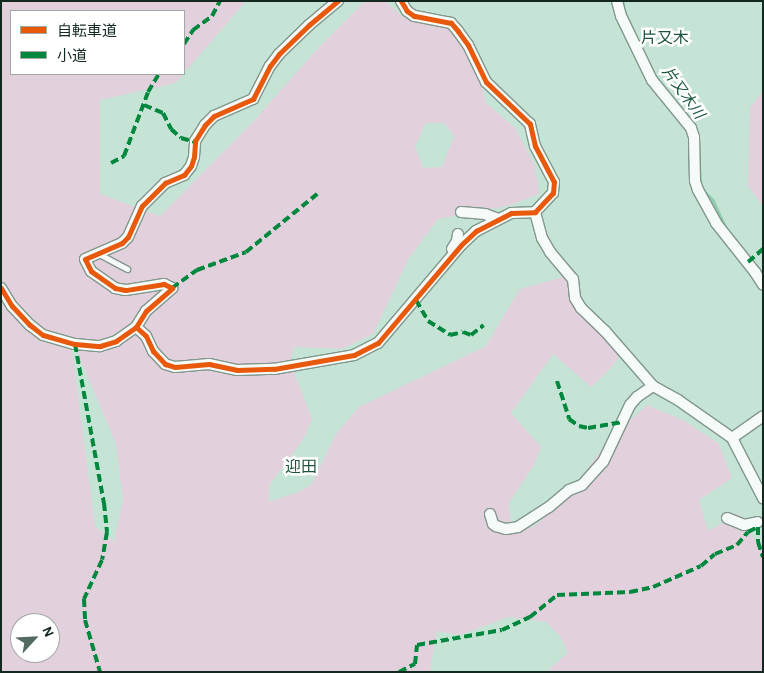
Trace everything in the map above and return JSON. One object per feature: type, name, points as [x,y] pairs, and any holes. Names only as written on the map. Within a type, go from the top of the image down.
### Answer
[{"type":"street","points":[[1,288],[12,306],[30,325],[44,335],[75,344],[100,346],[116,341],[136,327],[146,311],[172,288],[164,284],[125,290],[115,288],[91,271],[85,259],[122,243],[128,237],[142,206],[164,183],[184,175],[187,171],[194,158],[195,141],[214,116],[253,99],[270,66],[279,54],[309,25],[338,1]]},
{"type":"street","points":[[136,327],[146,336],[153,351],[165,364],[175,367],[209,364],[237,370],[274,369],[346,357],[378,343],[476,231],[511,214],[535,212],[550,198],[555,188],[554,182],[534,146],[530,124],[486,82],[468,45],[451,23],[414,16],[407,11],[401,1]]},
{"type":"street","points":[[617,1],[621,16],[652,80],[690,128],[694,137],[695,181],[698,190],[716,223],[763,285]]},
{"type":"street","points":[[461,212],[485,214],[498,219]]},
{"type":"street","points":[[535,212],[542,238],[550,252],[573,279],[577,303],[605,331],[652,386],[678,400],[732,438],[763,498]]},
{"type":"street","points":[[447,262],[450,252],[457,241],[458,234]]},
{"type":"street","points":[[490,514],[493,524],[496,526],[506,529],[518,527],[549,507],[569,490],[582,485],[603,462],[630,406],[637,397],[652,386]]},
{"type":"street","points":[[732,438],[763,416]]},
{"type":"street","points":[[727,518],[744,525],[759,522]]},
{"type":"lane","points":[[99,254],[127,270]]},
{"type":"shaded area","points":[[1,1],[246,1],[185,72],[185,10],[10,10],[10,75],[183,75],[175,83],[100,100],[100,194],[160,216],[252,123],[320,46],[365,1],[385,1],[403,17],[431,15],[459,38],[481,83],[486,103],[515,128],[535,166],[539,194],[511,205],[438,219],[409,258],[373,334],[342,349],[294,347],[290,362],[312,419],[304,438],[269,486],[269,502],[296,493],[311,485],[336,434],[359,407],[486,346],[520,289],[567,276],[572,292],[626,348],[609,370],[591,387],[553,354],[511,413],[541,447],[534,465],[509,503],[510,519],[521,530],[533,527],[565,500],[606,443],[647,405],[685,421],[719,444],[732,478],[699,500],[708,531],[739,514],[763,554],[763,672],[546,672],[568,653],[560,636],[546,622],[509,617],[459,635],[437,631],[430,670],[435,672],[1,672]],"holes":[[[426,123],[444,123],[454,136],[442,167],[423,168],[415,146]],[[70,334],[116,444],[123,499],[114,542],[95,526]]]},
{"type":"shaded area","points":[[763,91],[763,206],[748,186],[750,108]]},
{"type":"waterway","name":"片又木川","points":[[623,1],[624,10],[634,32]]},
{"type":"waterway","name":"片又木川","points":[[699,154],[701,188],[713,200],[725,226]]},
{"type":"waterway","name":"片又木川","points":[[757,268],[763,274]]},
{"type":"marked path","points":[[185,42],[193,30],[212,16],[220,1]]},
{"type":"marked path","points":[[111,163],[124,156],[148,92],[158,75]]},
{"type":"marked path","points":[[144,105],[163,113],[171,129],[181,138],[195,142]]},
{"type":"marked path","points":[[172,288],[197,270],[246,252],[317,194]]},
{"type":"marked path","points":[[748,262],[763,249]]},
{"type":"marked path","points":[[416,300],[428,321],[450,335],[463,332],[471,335],[484,325]]},
{"type":"marked path","points":[[75,344],[104,503],[107,532],[102,560],[84,599],[85,620],[100,672]]},
{"type":"marked path","points":[[557,381],[569,419],[579,426],[588,428],[622,422]]},
{"type":"marked path","points":[[399,672],[415,664],[417,645],[502,630],[530,617],[557,595],[630,592],[653,587],[701,566],[715,554],[737,545],[748,532],[758,527],[758,542],[763,557]]},
{"type":"cycle path","points":[[1,288],[12,306],[30,325],[43,335],[75,344],[100,346],[116,341],[136,327],[146,311],[172,288],[164,284],[125,290],[115,288],[91,271],[85,259],[122,243],[128,237],[142,206],[165,183],[184,175],[191,166],[194,157],[195,141],[205,125],[214,116],[253,99],[270,66],[279,54],[309,25],[338,1]]},
{"type":"cycle path","points":[[136,327],[146,336],[153,351],[165,364],[175,367],[209,364],[237,370],[274,369],[354,355],[378,343],[461,245],[476,231],[511,213],[535,212],[553,193],[554,182],[535,146],[530,124],[486,82],[468,45],[458,31],[451,23],[414,16],[407,11],[401,1]]},
{"type":"district","name":"片又木","points":[[665,38]]},
{"type":"district","name":"迎田","points":[[301,467]]}]
